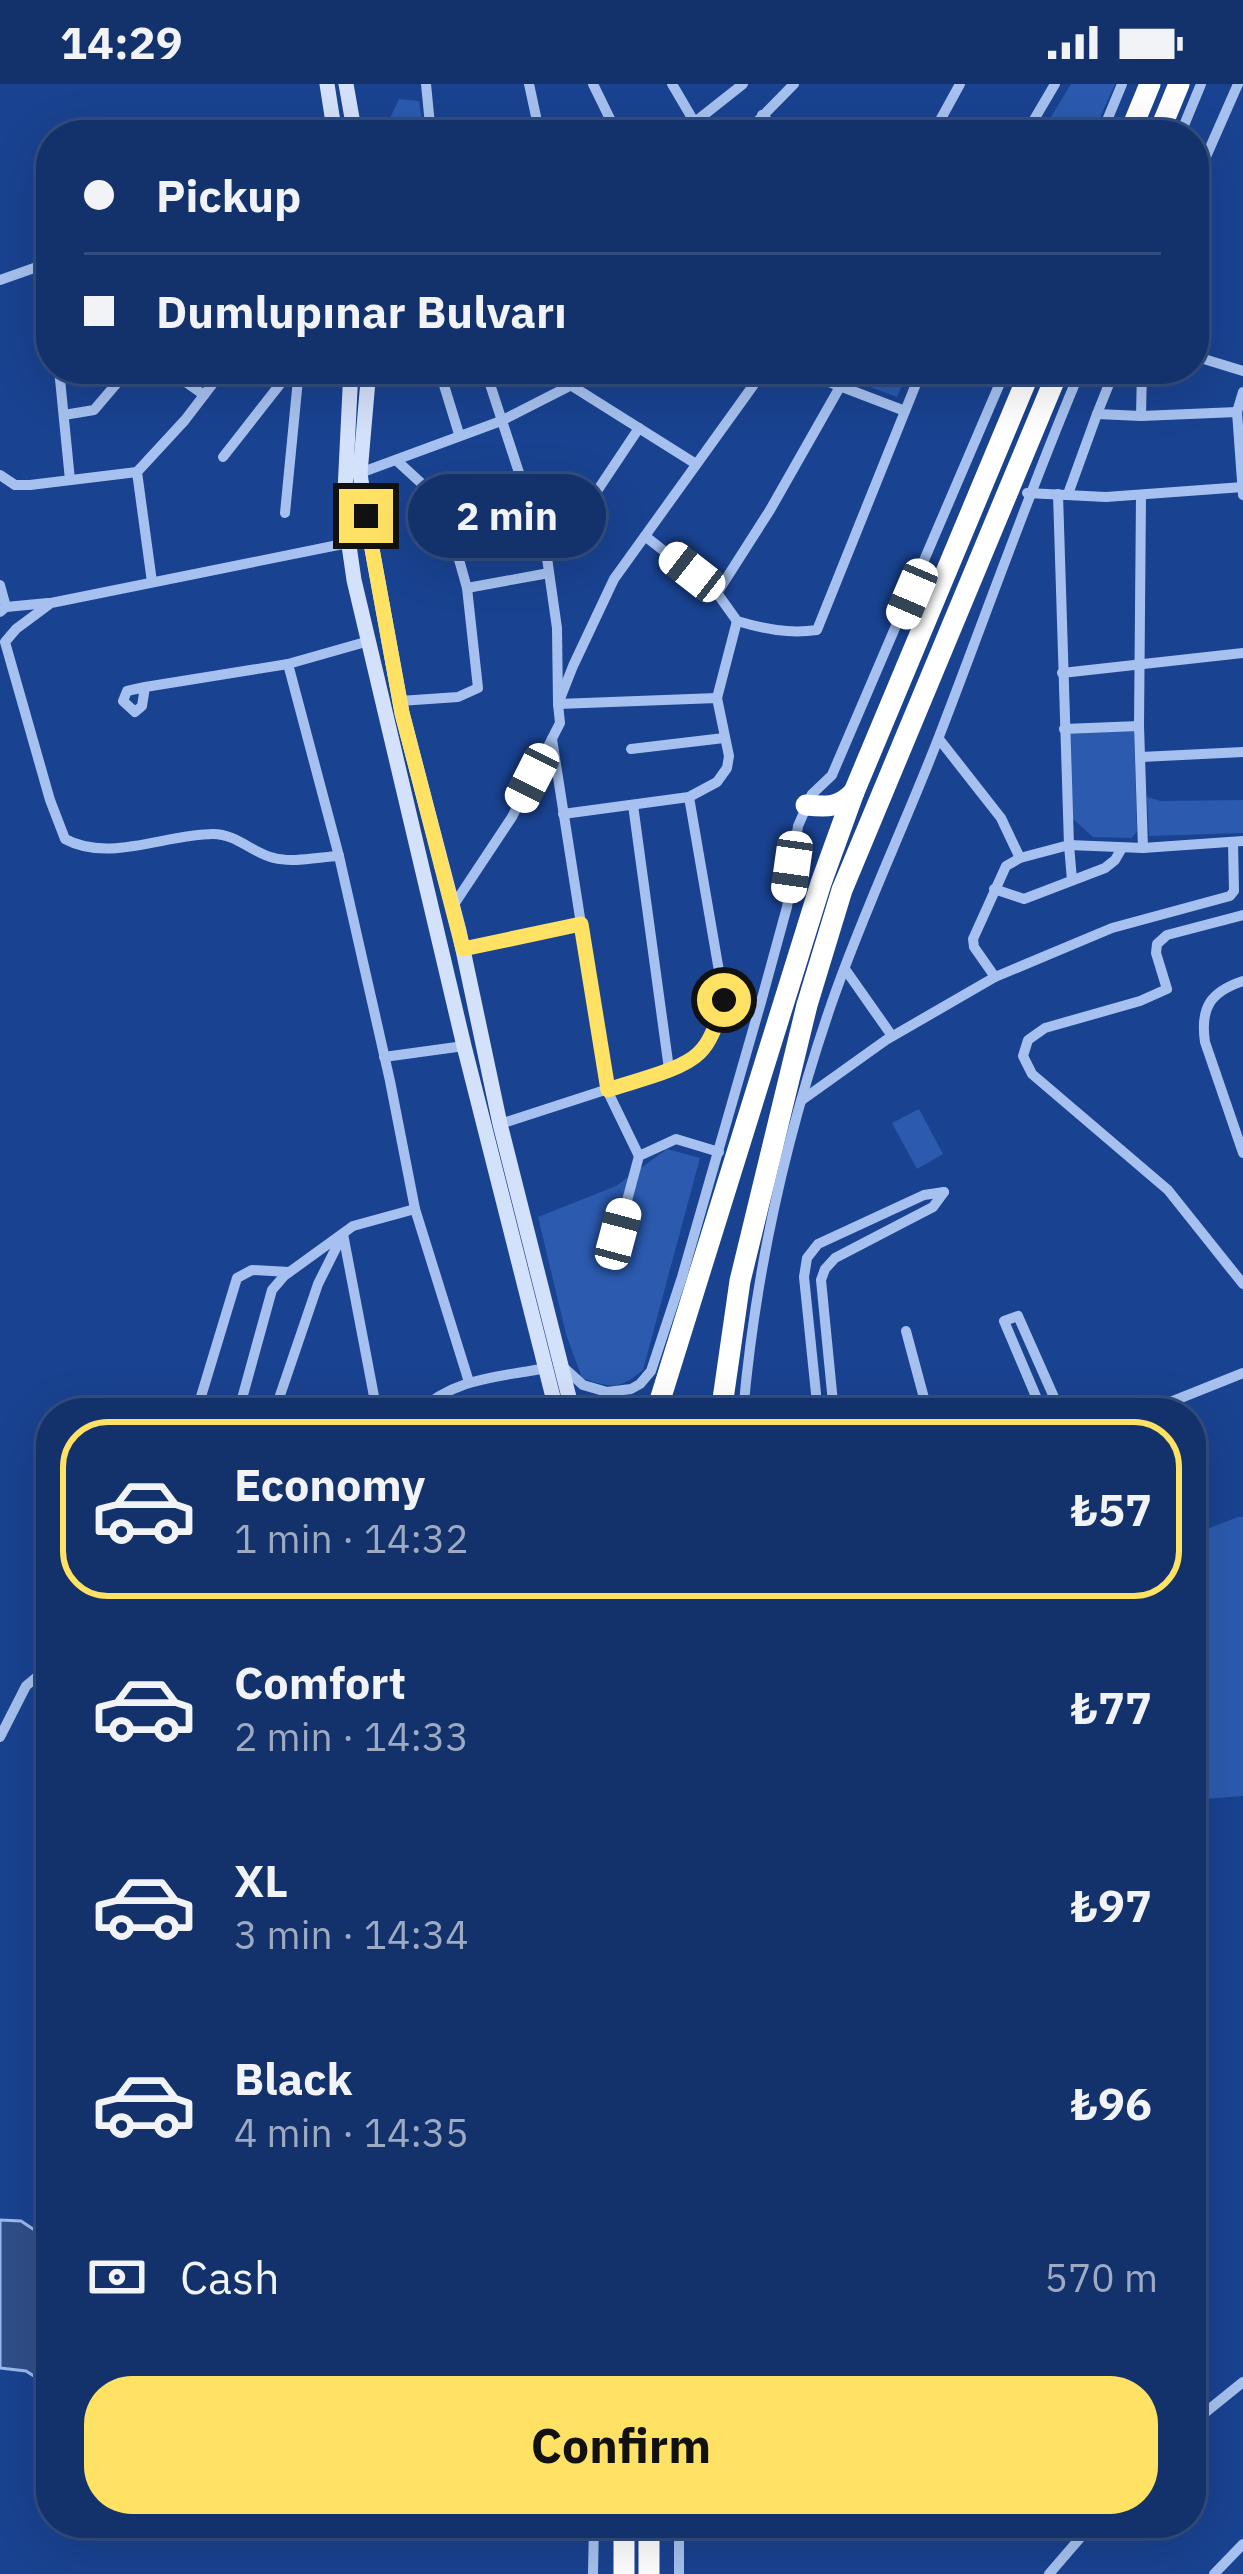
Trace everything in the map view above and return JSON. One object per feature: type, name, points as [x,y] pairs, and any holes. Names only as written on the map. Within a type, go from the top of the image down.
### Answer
[{"type":"highway","points":[[1135,120],[1150,84]]},
{"type":"highway","points":[[1164,120],[1179,84]]},
{"type":"highway","points":[[661,1398],[821,883],[854,792],[1025,384]]},
{"type":"highway","points":[[723,1398],[740,1281],[807,1005],[835,914],[1052,384]]},
{"type":"highway","points":[[806,805],[843,803],[854,792]]},
{"type":"highway","points":[[624,2538],[624,2574]]},
{"type":"highway","points":[[649,2538],[649,2574]]},
{"type":"main road","points":[[327,84],[333,120]]},
{"type":"main road","points":[[346,84],[352,120]]},
{"type":"main road","points":[[350,384],[344,480],[354,580],[464,1046],[566,1398]]},
{"type":"main road","points":[[368,384],[360,472],[400,701],[463,949],[553,1366],[556,1398]]},
{"type":"street","points":[[426,84],[429,120]]},
{"type":"street","points":[[529,84],[536,120]]},
{"type":"street","points":[[592,84],[610,120]]},
{"type":"street","points":[[672,84],[694,120]]},
{"type":"street","points":[[698,120],[743,84]]},
{"type":"street","points":[[758,120],[794,84]]},
{"type":"street","points":[[940,120],[960,84]]},
{"type":"street","points":[[1033,120],[1054,84]]},
{"type":"street","points":[[1107,120],[1122,84]]},
{"type":"street","points":[[1186,120],[1201,84]]},
{"type":"street","points":[[1209,150],[1238,84]]},
{"type":"street","points":[[762,115],[767,120]]},
{"type":"street","points":[[0,280],[36,267]]},
{"type":"street","points":[[1209,360],[1243,370]]},
{"type":"street","points":[[61,384],[70,480]]},
{"type":"street","points":[[64,415],[94,410],[116,384]]},
{"type":"street","points":[[188,384],[204,395]]},
{"type":"street","points":[[0,475],[15,484],[137,472],[212,384]]},
{"type":"street","points":[[223,457],[284,384]]},
{"type":"street","points":[[285,513],[295,384]]},
{"type":"street","points":[[444,384],[459,434]]},
{"type":"street","points":[[452,906],[512,817],[560,723],[549,573],[490,384]]},
{"type":"street","points":[[360,472],[501,421],[576,384]]},
{"type":"street","points":[[558,704],[614,579],[754,384]]},
{"type":"street","points":[[838,384],[905,411]]},
{"type":"street","points":[[645,536],[717,593],[737,621],[797,633],[817,630],[916,384]]},
{"type":"street","points":[[436,1398],[460,1384],[553,1366],[583,1385],[607,1392],[631,1389],[651,1371],[787,908],[798,826],[812,794],[832,775],[1000,384]]},
{"type":"street","points":[[745,1398],[756,1298],[800,1102],[886,860],[1037,493],[1039,469],[1075,384]]},
{"type":"street","points":[[1072,880],[1062,673],[1063,494],[1109,384]]},
{"type":"street","points":[[1141,416],[1142,384]]},
{"type":"street","points":[[572,386],[696,464]]},
{"type":"street","points":[[717,593],[844,386]]},
{"type":"street","points":[[1006,491],[1106,497],[1243,490],[1237,412],[1243,392]]},
{"type":"street","points":[[1097,414],[1237,412]]},
{"type":"street","points":[[538,529],[589,503],[639,428]]},
{"type":"street","points":[[396,460],[443,503],[467,588],[478,688],[458,697],[400,701]]},
{"type":"street","points":[[137,472],[152,582]]},
{"type":"street","points":[[1141,495],[1137,665],[1143,848]]},
{"type":"street","points":[[0,585],[3,610],[348,543]]},
{"type":"street","points":[[467,588],[549,573]]},
{"type":"street","points":[[51,603],[5,642],[65,839],[94,849],[217,833],[277,860],[339,856]]},
{"type":"street","points":[[563,814],[689,797],[717,782],[729,755],[717,698],[737,621]]},
{"type":"street","points":[[145,687],[289,664],[369,641]]},
{"type":"street","points":[[1062,673],[1243,652]]},
{"type":"street","points":[[289,664],[339,856],[415,1209],[470,1382]]},
{"type":"street","points":[[558,704],[717,698]]},
{"type":"street","points":[[1064,729],[1138,726]]},
{"type":"street","points":[[552,738],[608,1090],[639,1156],[618,1234]]},
{"type":"street","points":[[631,749],[724,738]]},
{"type":"street","points":[[938,739],[1001,818],[1020,858]]},
{"type":"street","points":[[1141,757],[1243,752]]},
{"type":"street","points":[[500,1124],[679,1066],[700,1053],[711,1035],[724,1000],[689,797]]},
{"type":"street","points":[[633,805],[669,1069]]},
{"type":"street","points":[[800,1102],[892,1036],[995,977],[1112,928],[1230,896],[1238,841],[1143,848],[1069,845],[1020,858],[1006,866],[973,939],[995,977]]},
{"type":"street","points":[[994,890],[1024,899],[1105,868],[1122,848]]},
{"type":"street","points":[[1243,916],[1167,935],[1157,944],[1156,953],[1167,989],[1046,1028],[1028,1040],[1024,1056],[1032,1073],[1168,1190],[1243,1284]]},
{"type":"street","points":[[463,949],[581,924]]},
{"type":"street","points":[[845,969],[892,1036]]},
{"type":"street","points":[[1243,981],[1214,997],[1202,1023],[1243,1153]]},
{"type":"street","points":[[384,1057],[464,1046]]},
{"type":"street","points":[[639,1156],[676,1139],[718,1152]]},
{"type":"street","points":[[816,1398],[804,1277],[807,1258],[818,1244],[924,1195],[944,1192],[933,1207],[835,1258],[825,1269],[821,1280],[833,1398]]},
{"type":"street","points":[[242,1398],[272,1290],[353,1226],[415,1209]]},
{"type":"street","points":[[343,1234],[372,1398]]},
{"type":"street","points":[[279,1398],[318,1284],[343,1234]]},
{"type":"street","points":[[201,1398],[237,1278],[252,1270],[290,1272]]},
{"type":"street","points":[[1037,1398],[1004,1322],[1018,1316],[1054,1398]]},
{"type":"street","points":[[906,1331],[924,1398]]},
{"type":"street","points":[[1180,1398],[1243,1372]]},
{"type":"street","points":[[0,1737],[26,1686],[36,1678]]},
{"type":"street","points":[[1206,2412],[1243,2382]]},
{"type":"street","points":[[593,2574],[594,2538]]},
{"type":"street","points":[[679,2538],[680,2574]]},
{"type":"street","points":[[1048,2574],[1080,2538]]},
{"type":"street","points":[[1214,2574],[1243,2544]]},
{"type":"shaded area","points":[[1071,84],[1115,84],[1099,120],[1049,120]]},
{"type":"shaded area","points":[[399,99],[419,101],[422,120],[389,120]]},
{"type":"shaded area","points":[[862,384],[903,384],[897,397]]},
{"type":"shaded area","points":[[1134,731],[1137,831],[1132,838],[1093,837],[1073,819],[1069,734]]},
{"type":"shaded area","points":[[1147,797],[1243,800],[1243,833],[1149,836]]},
{"type":"shaded area","points":[[919,1109],[943,1154],[917,1169],[892,1123]]},
{"type":"shaded area","points":[[667,1149],[700,1158],[643,1370],[628,1381],[600,1384],[582,1378],[566,1334],[538,1217],[616,1186]]},
{"type":"shaded area","points":[[1243,1517],[1243,1796],[1206,1799],[1206,1529]]},
{"type":"shaded area","points":[[0,2220],[21,2221],[36,2231],[36,2377],[26,2371],[0,2368]]},
{"type":"route","points":[[366,516],[402,713],[463,949],[581,924],[608,1090],[679,1066],[700,1053],[724,1000]]}]
